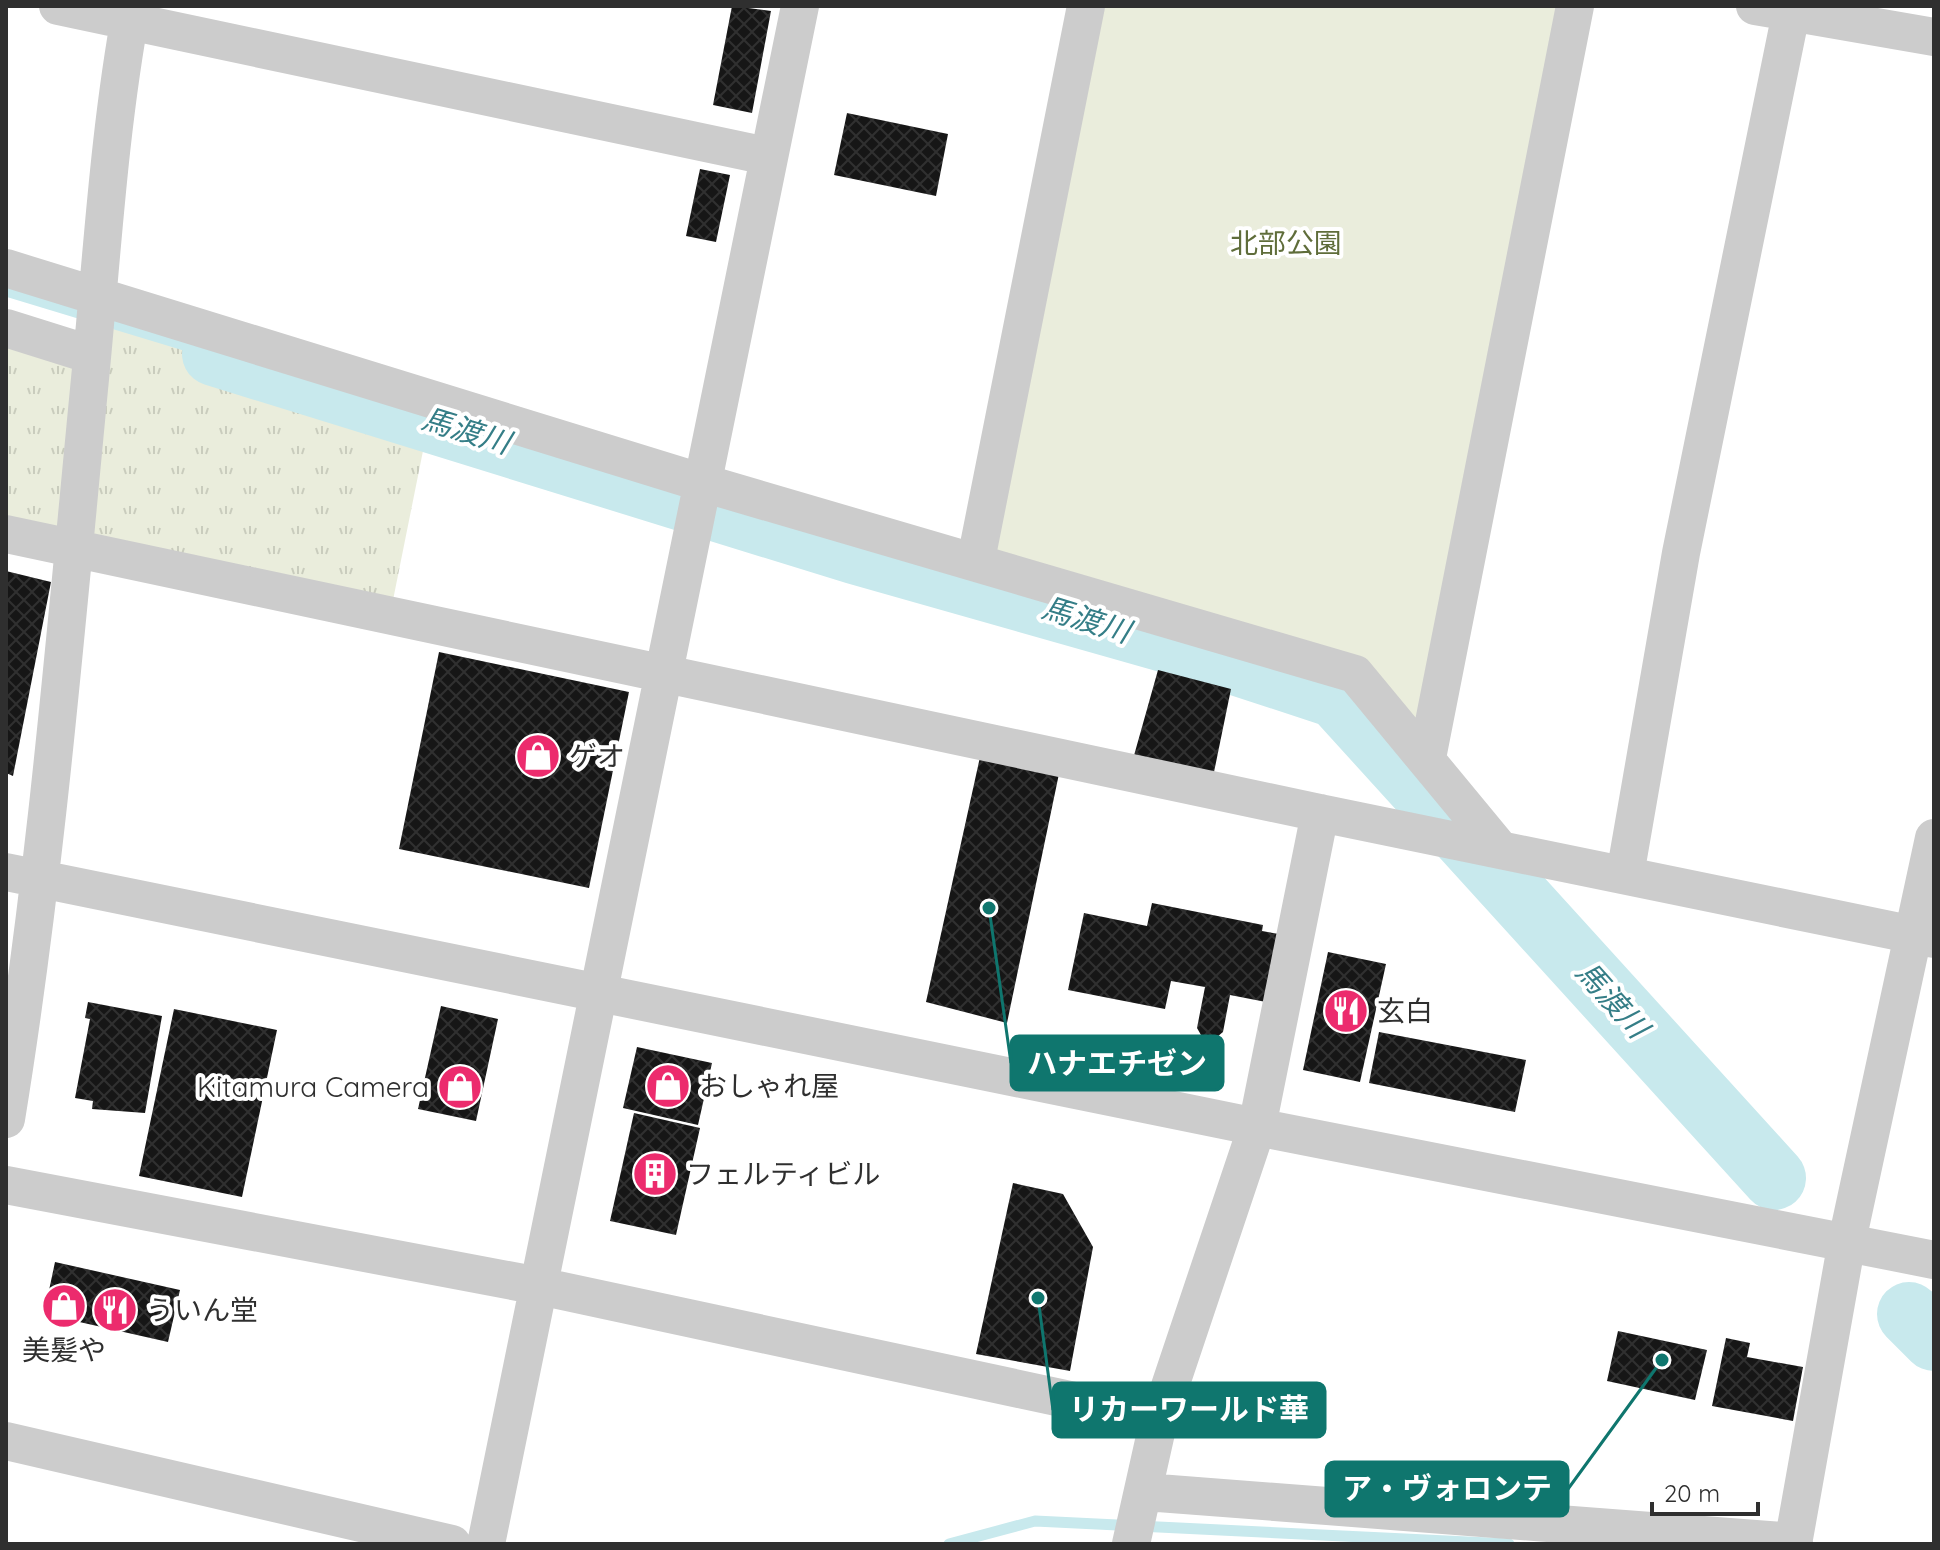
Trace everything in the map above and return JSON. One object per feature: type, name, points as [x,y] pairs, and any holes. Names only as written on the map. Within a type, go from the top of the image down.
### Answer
[{"type":"street","points":[[58,6],[130,14],[767,156]]},
{"type":"street","points":[[486,1544],[800,6]]},
{"type":"street","points":[[976,560],[1086,6]]},
{"type":"street","points":[[1427,758],[1575,6]]},
{"type":"street","points":[[1755,6],[1934,37]]},
{"type":"street","points":[[1625,875],[1681,553],[1791,13]]},
{"type":"street","points":[[6,1119],[27,990],[22,875],[73,548],[95,296],[130,14]]},
{"type":"street","points":[[6,268],[703,483],[976,560],[1355,674],[1499,848]]},
{"type":"street","points":[[6,328],[92,355]]},
{"type":"street","points":[[6,534],[1320,813],[1924,937]]},
{"type":"street","points":[[1131,1544],[1159,1419],[1257,1127],[1320,813]]},
{"type":"street","points":[[1145,1492],[1794,1543],[1847,1241],[1924,937],[1934,838]]},
{"type":"street","points":[[22,875],[1257,1127],[1934,1260]]},
{"type":"street","points":[[6,1185],[539,1286],[1159,1419]]},
{"type":"street","points":[[6,1441],[452,1544]]},
{"type":"green space","name":"北部公園","points":[[1091,6],[1575,6],[1425,751],[1357,671],[982,555]]},
{"type":"green space","points":[[96,318],[427,431],[391,610],[6,533],[6,328],[88,354]]},
{"type":"building","points":[[732,6],[771,11],[752,113],[713,105]]},
{"type":"building","points":[[847,113],[948,134],[936,196],[834,175]]},
{"type":"building","points":[[700,169],[730,175],[716,242],[686,236]]},
{"type":"building","points":[[6,571],[51,582],[13,776],[6,773]]},
{"type":"building","points":[[439,652],[629,692],[589,888],[399,849]]},
{"type":"building","points":[[1158,670],[1231,689],[1213,777],[1133,759]]},
{"type":"building","points":[[980,757],[1060,769],[1007,1023],[926,1002]]},
{"type":"building","points":[[1152,903],[1263,925],[1262,931],[1279,934],[1266,1002],[1230,995],[1223,1032],[1217,1037],[1201,1035],[1197,1028],[1205,987],[1171,981],[1165,1009],[1068,990],[1084,913],[1147,926]]},
{"type":"building","points":[[1328,952],[1386,964],[1360,1082],[1303,1070]]},
{"type":"building","points":[[88,1002],[162,1016],[145,1113],[92,1109],[93,1101],[75,1098],[90,1019],[85,1018]]},
{"type":"building","points":[[441,1006],[498,1019],[476,1121],[418,1109]]},
{"type":"building","points":[[174,1009],[277,1030],[242,1197],[139,1176]]},
{"type":"building","points":[[1379,1032],[1526,1060],[1515,1112],[1369,1083]]},
{"type":"building","name":"おしゃれ屋","points":[[637,1047],[712,1063],[698,1125],[623,1108]]},
{"type":"building","name":"フェルティビル","points":[[634,1113],[700,1128],[676,1235],[610,1221]]},
{"type":"building","points":[[1013,1183],[1063,1194],[1093,1247],[1070,1371],[976,1354]]},
{"type":"building","points":[[55,1262],[180,1290],[168,1342],[44,1314]]},
{"type":"building","points":[[1618,1331],[1707,1350],[1695,1400],[1607,1381]]},
{"type":"building","points":[[1726,1338],[1750,1343],[1747,1357],[1803,1367],[1793,1421],[1712,1406]]},
{"type":"waterway","points":[[6,291],[214,354]]},
{"type":"waterway","name":"馬渡川","points":[[214,354],[854,552],[1171,642],[1336,696],[1774,1178]]},
{"type":"waterway","name":"馬渡川","points":[[1909,1314],[1934,1339]]},
{"type":"waterway","points":[[949,1544],[1035,1521],[1509,1544]]},
{"type":"place","name":"ゲオ","points":[[538,756]]},
{"type":"place","name":"ハナエチゼン","points":[[989,908]]},
{"type":"place","name":"玄白","points":[[1346,1011]]},
{"type":"place","name":"おしゃれ屋","points":[[668,1086]]},
{"type":"place","name":"Kitamura Camera","points":[[460,1087]]},
{"type":"place","name":"フェルティビル","points":[[655,1174]]},
{"type":"place","name":"リカーワールド華","points":[[1038,1298]]},
{"type":"place","name":"美髪や","points":[[64,1306]]},
{"type":"place","name":"ういん堂","points":[[115,1310]]},
{"type":"place","name":"ア・ヴォロンテ","points":[[1662,1360]]}]
